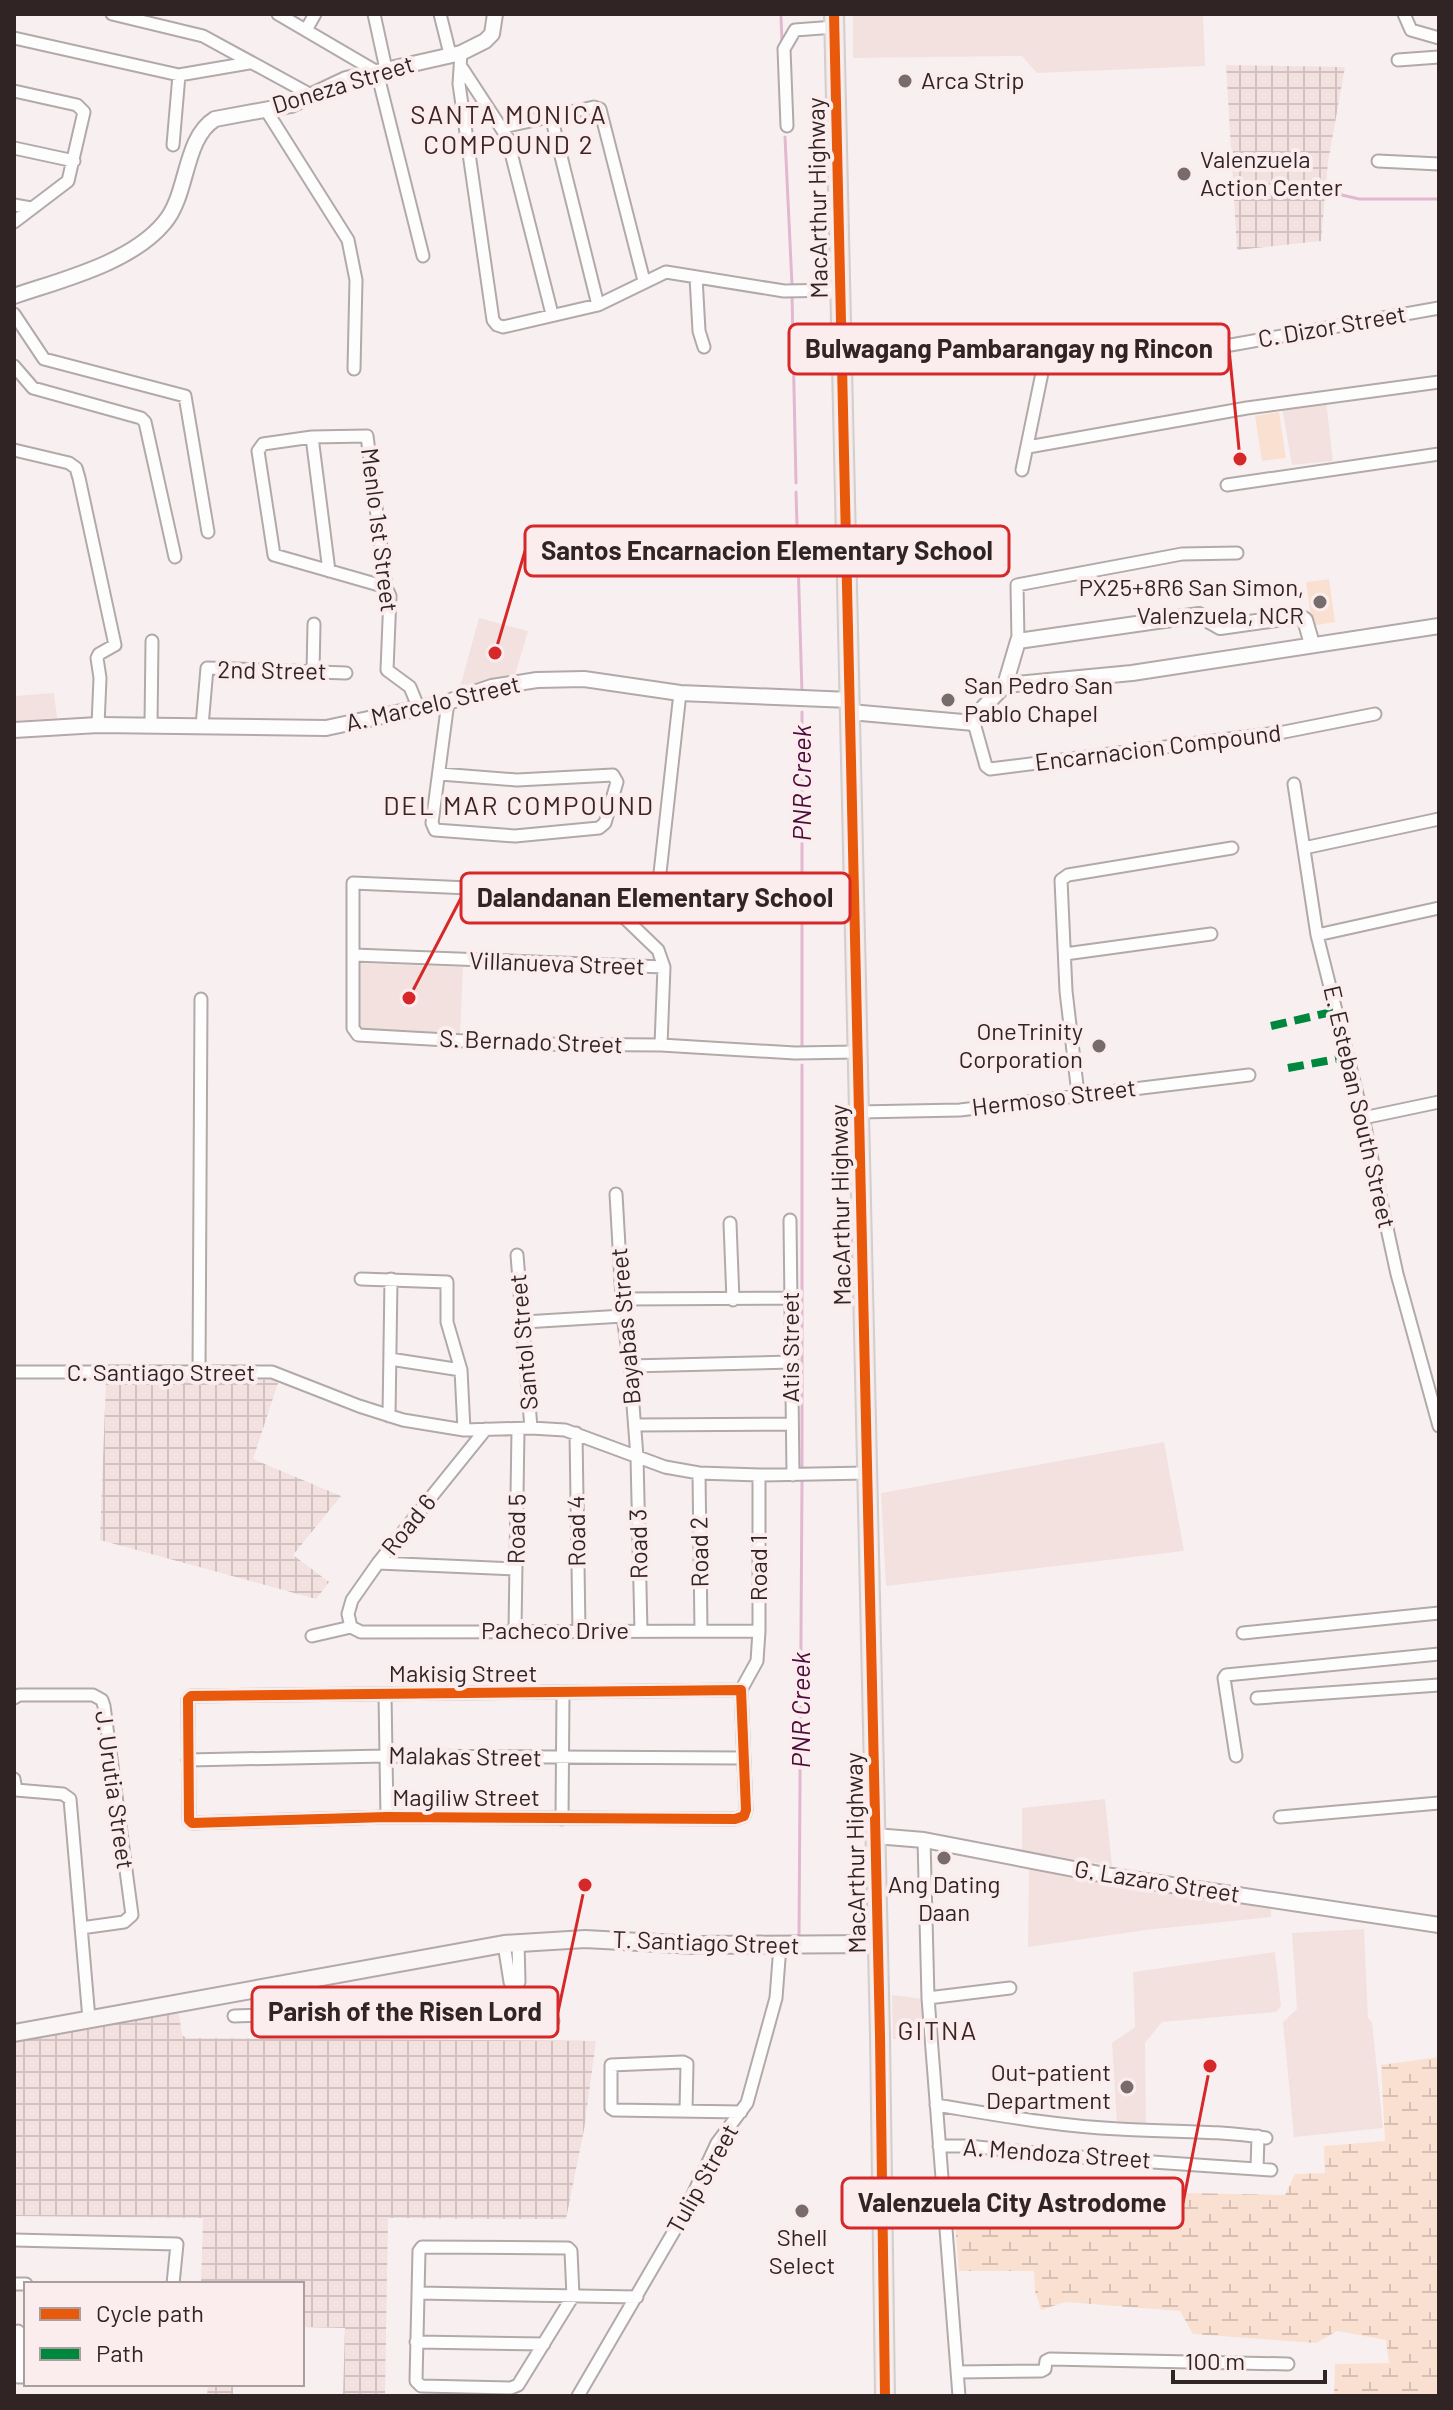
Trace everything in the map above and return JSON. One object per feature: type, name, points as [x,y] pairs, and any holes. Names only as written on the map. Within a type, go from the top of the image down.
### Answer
[{"type":"highway","name":"MacArthur Highway","points":[[834,20],[878,1944],[885,2396]]},
{"type":"main road","name":"T. Santiago Street","points":[[14,2033],[511,1944],[585,1939],[695,1945],[878,1944]]},
{"type":"street","points":[[112,14],[203,36],[313,96]]},
{"type":"street","points":[[278,14],[381,70]]},
{"type":"street","points":[[306,30],[315,14]]},
{"type":"street","points":[[374,14],[381,70],[423,256]]},
{"type":"street","points":[[440,14],[462,68],[503,127],[552,314]]},
{"type":"street","name":"Doneza Street","points":[[14,296],[95,268],[133,248],[166,221],[182,187],[198,135],[205,125],[215,119],[291,105],[346,79],[456,53],[485,41],[492,34],[495,14]]},
{"type":"street","points":[[1404,14],[1411,30],[1439,38]]},
{"type":"street","points":[[787,126],[784,49],[795,30],[834,20]]},
{"type":"street","points":[[14,38],[179,75],[249,63]]},
{"type":"street","points":[[1398,60],[1439,57]]},
{"type":"street","points":[[462,68],[459,84],[493,320],[497,325],[503,327],[598,305],[666,272],[784,291],[841,290]]},
{"type":"street","points":[[173,145],[179,75]]},
{"type":"street","points":[[14,91],[77,105],[84,112],[68,181],[14,222]]},
{"type":"street","points":[[503,127],[594,107],[600,109],[644,281]]},
{"type":"street","points":[[266,110],[348,240],[356,280],[354,369]]},
{"type":"street","points":[[551,116],[598,305]]},
{"type":"street","points":[[14,148],[74,161]]},
{"type":"street","points":[[1378,161],[1439,164]]},
{"type":"street","points":[[14,205],[31,208]]},
{"type":"street","points":[[696,277],[699,331],[704,347]]},
{"type":"street","name":"C. Dizor Street","points":[[1022,470],[1043,368],[1048,364],[1186,353],[1439,308]]},
{"type":"street","points":[[14,314],[44,359],[185,396],[208,532]]},
{"type":"street","points":[[14,366],[33,388],[141,418],[145,422],[175,557]]},
{"type":"street","points":[[1028,447],[1247,408],[1439,382]]},
{"type":"street","name":"Menlo 1st Street","points":[[312,437],[364,435],[368,439],[386,587],[390,596],[387,670],[410,687],[419,709]]},
{"type":"street","points":[[329,571],[312,437],[263,444],[258,451],[271,552],[274,555],[329,571],[386,587]]},
{"type":"street","points":[[14,450],[69,463],[76,468],[115,645],[97,658],[100,678],[98,725]]},
{"type":"street","points":[[1227,485],[1439,454]]},
{"type":"street","points":[[974,723],[979,712],[1005,685],[1018,641],[1017,585],[1182,554],[1237,553]]},
{"type":"street","points":[[1018,641],[1199,615],[1217,626],[1299,616],[1305,620],[1312,644]]},
{"type":"street","points":[[313,672],[314,624]]},
{"type":"street","points":[[1005,685],[1132,673],[1439,626]]},
{"type":"street","points":[[151,725],[152,641]]},
{"type":"street","name":"2nd Street","points":[[202,726],[207,668],[346,673]]},
{"type":"street","name":"A. Marcelo Street","points":[[14,730],[98,725],[326,728],[448,702],[492,687],[537,680],[584,679],[680,693],[850,706],[974,723]]},
{"type":"street","points":[[659,882],[680,693]]},
{"type":"street","points":[[440,774],[517,780],[613,775],[617,782],[605,823],[599,828],[515,836],[435,830],[432,823],[448,702]]},
{"type":"street","name":"Encarnacion Compound","points":[[974,723],[986,766],[990,769],[1284,732],[1375,714]]},
{"type":"street","name":"E. Esteban South Street","points":[[1294,784],[1317,935],[1363,1118],[1397,1274],[1439,1426]]},
{"type":"street","points":[[1304,848],[1439,819]]},
{"type":"street","points":[[1078,1094],[1061,880],[1068,875],[1232,848]]},
{"type":"street","name":"S. Bernado Street","points":[[664,967],[658,950],[639,929],[606,900],[593,894],[353,883],[353,1028],[358,1035],[519,1044],[661,1045],[795,1053],[857,1052]]},
{"type":"street","points":[[1317,935],[1439,908]]},
{"type":"street","points":[[1065,954],[1211,934]]},
{"type":"street","name":"Villanueva Street","points":[[354,955],[664,967]]},
{"type":"street","points":[[661,1045],[664,967]]},
{"type":"street","points":[[199,1373],[201,999]]},
{"type":"street","name":"Hermoso Street","points":[[858,1112],[960,1110],[1249,1075]]},
{"type":"street","points":[[1363,1118],[1439,1102]]},
{"type":"street","name":"Bayabas Street","points":[[616,1194],[623,1316],[637,1457]]},
{"type":"street","name":"Atis Street","points":[[790,1220],[793,1475]]},
{"type":"street","points":[[730,1223],[733,1300]]},
{"type":"street","name":"Santol Street","points":[[517,1255],[531,1428]]},
{"type":"street","points":[[361,1279],[447,1282],[447,1322],[461,1370],[464,1430]]},
{"type":"street","points":[[389,1416],[391,1279]]},
{"type":"street","points":[[623,1299],[791,1298]]},
{"type":"street","points":[[524,1322],[623,1316]]},
{"type":"street","points":[[390,1359],[461,1370]]},
{"type":"street","points":[[630,1366],[792,1362]]},
{"type":"street","name":"C. Santiago Street","points":[[14,1372],[272,1372],[389,1416],[464,1430],[531,1428],[576,1433],[665,1467],[699,1473],[867,1473]]},
{"type":"street","points":[[635,1425],[792,1424]]},
{"type":"street","name":"Road 6","points":[[351,1627],[348,1614],[352,1600],[486,1429]]},
{"type":"street","name":"Road 5","points":[[515,1630],[518,1429]]},
{"type":"street","name":"Road 4","points":[[576,1433],[579,1630]]},
{"type":"street","name":"Road 3","points":[[637,1457],[641,1631]]},
{"type":"street","name":"Road 2","points":[[699,1473],[701,1631]]},
{"type":"street","name":"Road 1","points":[[741,1690],[757,1661],[759,1475]]},
{"type":"street","points":[[378,1563],[516,1569]]},
{"type":"street","points":[[1243,1633],[1439,1613]]},
{"type":"street","name":"Pacheco Drive","points":[[312,1636],[351,1627],[361,1632],[759,1631]]},
{"type":"street","points":[[1236,1756],[1226,1675],[1439,1654]]},
{"type":"street","points":[[1257,1698],[1439,1685]]},
{"type":"street","points":[[741,1690],[743,1758]]},
{"type":"street","name":"Makisig Street","points":[[188,1760],[188,1699],[191,1696],[741,1690]]},
{"type":"street","points":[[562,1819],[563,1693]]},
{"type":"street","points":[[385,1694],[387,1817]]},
{"type":"street","name":"J. Urutia Street","points":[[14,1698],[19,1695],[93,1695],[102,1700],[104,1706],[132,1915],[124,1922],[81,1928]]},
{"type":"street","name":"Malakas Street","points":[[188,1760],[385,1756],[743,1758]]},
{"type":"street","name":"Magiliw Street","points":[[188,1760],[189,1820],[192,1823],[387,1817],[735,1819],[744,1816],[746,1810],[743,1758]]},
{"type":"street","points":[[14,1779],[16,1790],[63,1794],[70,1799],[89,2019]]},
{"type":"street","points":[[1280,1817],[1439,1803]]},
{"type":"street","name":"G. Lazaro Street","points":[[875,1836],[924,1840],[1105,1875],[1439,1925]]},
{"type":"street","points":[[924,1840],[928,1998],[959,2396]]},
{"type":"street","points":[[511,1944],[519,1982],[515,1990],[514,2019]]},
{"type":"street","name":"Tulip Street","points":[[578,2396],[691,2202],[717,2143],[749,2099],[779,1983],[780,1946]]},
{"type":"street","points":[[290,1983],[295,2014]]},
{"type":"street","points":[[928,1998],[1010,1988]]},
{"type":"street","points":[[234,2016],[295,2014],[553,2021]]},
{"type":"street","points":[[686,2110],[687,2064],[611,2065],[611,2108],[614,2110],[741,2112]]},
{"type":"street","points":[[936,2105],[1049,2123],[1262,2137],[1257,2169]]},
{"type":"street","name":"A. Mendoza Street","points":[[939,2146],[1271,2170]]},
{"type":"street","points":[[14,2240],[177,2244],[173,2282]]},
{"type":"street","points":[[422,2247],[568,2248],[571,2251],[573,2296],[518,2385],[511,2388],[421,2386],[416,2381],[419,2251],[422,2247]]},
{"type":"street","points":[[418,2293],[637,2297]]},
{"type":"street","points":[[19,2331],[18,2377],[24,2377]]},
{"type":"street","points":[[416,2342],[544,2344]]},
{"type":"street","points":[[957,2372],[1041,2371],[1050,2359],[1288,2364]]},
{"type":"shaded area","points":[[853,14],[1203,14],[1205,66],[1037,73],[1022,56],[853,58]]},
{"type":"shaded area","points":[[1226,65],[1345,67],[1328,162],[1321,241],[1237,250]]},
{"type":"shaded area","points":[[1326,401],[1333,461],[1292,465],[1282,408]]},
{"type":"shaded area","points":[[479,618],[528,631],[515,675],[459,691]]},
{"type":"shaded area","points":[[54,693],[57,718],[14,721],[14,696]]},
{"type":"shaded area","points":[[358,963],[463,967],[460,1035],[357,1030]]},
{"type":"shaded area","points":[[106,1380],[279,1380],[253,1459],[341,1496],[293,1555],[329,1582],[316,1599],[100,1540]]},
{"type":"shaded area","points":[[1164,1442],[1184,1551],[886,1586],[881,1493]]},
{"type":"shaded area","points":[[1105,1799],[1112,1866],[1022,1850],[1022,1808]]},
{"type":"shaded area","points":[[1029,1868],[1271,1906],[1271,1917],[1146,1930],[1028,1947]]},
{"type":"shaded area","points":[[1364,1929],[1368,2018],[1372,2022],[1383,2128],[1294,2137],[1283,2022],[1297,2009],[1292,1933]]},
{"type":"shaded area","points":[[1275,1952],[1281,2006],[1276,2012],[1162,2022],[1145,2043],[1146,2125],[1117,2125],[1112,2043],[1135,2027],[1133,1972]]},
{"type":"shaded area","points":[[892,1995],[924,1999],[926,2039],[893,2039]]},
{"type":"shaded area","points":[[178,2007],[182,2035],[186,2038],[596,2041],[584,2130],[566,2219],[388,2218],[385,2396],[343,2396],[345,2328],[304,2327],[304,2282],[201,2282],[203,2218],[14,2216],[14,2038]]},
{"type":"shaded area","points":[[208,2386],[233,2386],[233,2396],[207,2396]]},
{"type":"green space","points":[[1279,412],[1286,458],[1262,461],[1255,416]]},
{"type":"green space","name":"PX25+8R6 San Simon, Valenzuela, NCR","points":[[1329,579],[1335,622],[1312,626],[1306,582]]},
{"type":"green space","points":[[1439,2057],[1439,2396],[1334,2396],[1335,2364],[1389,2363],[1386,2340],[1337,2331],[1316,2343],[1193,2334],[1180,2311],[1065,2302],[1041,2310],[1035,2291],[1034,2271],[959,2271],[955,2223],[968,2219],[967,2209],[1003,2211],[1007,2189],[1285,2195],[1295,2174],[1325,2173],[1324,2146],[1385,2141],[1381,2065]]},
{"type":"waterway","name":"PNR Creek","points":[[781,17],[782,42]]},
{"type":"waterway","name":"PNR Creek","points":[[785,137],[792,285]]},
{"type":"waterway","points":[[1325,191],[1359,199],[1439,199]]},
{"type":"waterway","name":"PNR Creek","points":[[792,295],[796,483]]},
{"type":"waterway","name":"PNR Creek","points":[[796,492],[802,693]]},
{"type":"waterway","name":"PNR Creek","points":[[802,712],[802,1047]]},
{"type":"waterway","name":"PNR Creek","points":[[802,1065],[802,1469]]},
{"type":"waterway","name":"PNR Creek","points":[[799,1938],[802,1482]]},
{"type":"marked path","points":[[1271,1026],[1336,1011]]},
{"type":"marked path","points":[[1288,1068],[1348,1057]]},
{"type":"cycle path","points":[[834,14],[880,2036],[885,2396]]},
{"type":"cycle path","points":[[741,1690],[746,1810],[744,1816],[735,1819],[387,1817],[192,1823],[189,1820],[188,1699],[191,1696],[741,1690]]},
{"type":"place","name":"Arca Strip","points":[[905,81]]},
{"type":"place","name":"Valenzuela Action Center","points":[[1184,174]]},
{"type":"place","name":"Bulwagang Pambarangay ng Rincon","points":[[1240,459]]},
{"type":"place","name":"PX25+8R6 San Simon, Valenzuela, NCR","points":[[1320,602]]},
{"type":"place","name":"Santos Encarnacion Elementary School","points":[[495,653]]},
{"type":"place","name":"San Pedro San Pablo Chapel","points":[[948,700]]},
{"type":"place","name":"Dalandanan Elementary School","points":[[409,998]]},
{"type":"place","name":"OneTrinity Corporation","points":[[1099,1046]]},
{"type":"place","name":"Ang Dating Daan","points":[[944,1858]]},
{"type":"place","name":"Parish of the Risen Lord","points":[[585,1885]]},
{"type":"place","name":"Valenzuela City Astrodome","points":[[1210,2066]]},
{"type":"place","name":"Out-patient Department","points":[[1127,2087]]},
{"type":"place","name":"Shell Select","points":[[802,2211]]},
{"type":"district","name":"SANTA MONICA COMPOUND 2","points":[[509,130]]},
{"type":"district","name":"DEL MAR COMPOUND","points":[[519,806]]},
{"type":"district","name":"GITNA","points":[[938,2031]]}]
